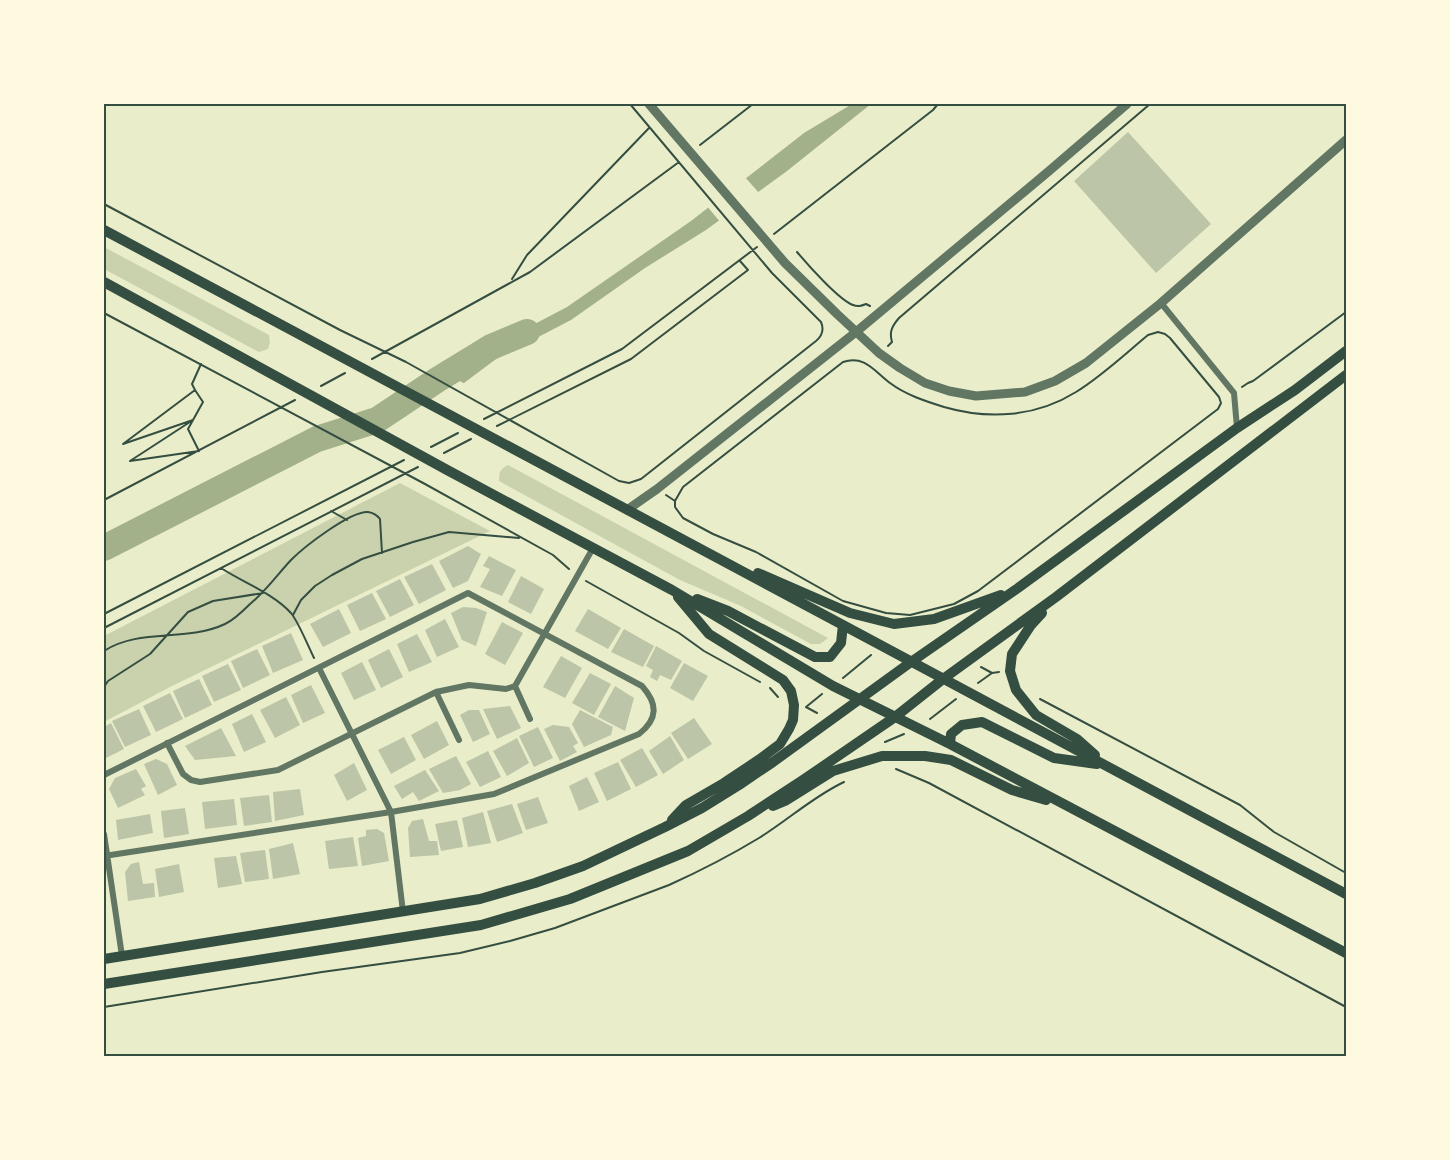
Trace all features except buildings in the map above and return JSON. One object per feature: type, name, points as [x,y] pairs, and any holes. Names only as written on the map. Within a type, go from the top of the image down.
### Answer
[{"type":"main road","points":[[104,230],[1347,894]]},
{"type":"main road","points":[[104,282],[672,590],[833,686],[950,744],[1347,953]]},
{"type":"main road","points":[[104,959],[480,899],[535,884],[583,866],[665,827],[739,785],[773,762],[1347,351]]},
{"type":"main road","points":[[104,984],[481,925],[539,909],[688,851],[748,816],[895,717],[1347,375]]},
{"type":"main road","points":[[706,552],[850,613],[894,624],[934,619],[1018,588]]},
{"type":"main road","points":[[672,590],[728,611],[815,657],[830,657],[841,643],[843,626]]},
{"type":"main road","points":[[665,827],[687,805],[724,783],[780,744],[789,729],[794,705],[791,690],[783,680],[709,634],[672,590]]},
{"type":"main road","points":[[1056,597],[1031,625],[1012,654],[1010,671],[1016,690],[1036,715],[1077,739],[1106,766]]},
{"type":"main road","points":[[950,744],[951,734],[962,725],[982,722],[1054,758],[1106,766]]},
{"type":"main road","points":[[748,816],[784,801],[833,771],[882,756],[925,756],[951,760],[1012,790],[1070,807]]},
{"type":"street","points":[[649,104],[785,263],[879,353],[925,383],[949,391],[976,396],[1025,392],[1054,381],[1086,363],[1161,303],[1347,140]]},
{"type":"street","points":[[627,510],[657,489],[856,332],[1127,104]]},
{"type":"street","points":[[1161,303],[1234,393],[1237,428]]},
{"type":"street","points":[[167,743],[183,774],[191,780],[200,782],[278,770],[436,692],[468,685],[506,688],[515,686],[593,548]]},
{"type":"street","points":[[104,775],[468,593],[642,686],[652,700],[654,708],[653,717],[647,728],[639,734],[494,794],[106,856]]},
{"type":"street","points":[[319,668],[391,812],[403,912]]},
{"type":"street","points":[[515,686],[530,719]]},
{"type":"street","points":[[436,692],[459,740]]},
{"type":"street","points":[[104,834],[122,956]]},
{"type":"path","points":[[104,204],[340,330],[406,362],[619,481],[628,483],[641,479],[820,338],[823,329],[821,322],[772,273],[630,104]]},
{"type":"path","points":[[701,145],[753,104]]},
{"type":"path","points":[[767,239],[938,104]]},
{"type":"path","points":[[892,342],[892,328],[898,318],[1150,104]]},
{"type":"path","points":[[511,282],[527,255],[650,127]]},
{"type":"path","points":[[369,360],[530,272],[684,159]]},
{"type":"path","points":[[740,261],[758,246]]},
{"type":"path","points":[[797,252],[850,304],[861,306],[866,304]]},
{"type":"path","points":[[1248,383],[1347,312]]},
{"type":"path","points":[[104,313],[553,555],[577,576],[771,688],[782,703]]},
{"type":"path","points":[[1158,332],[1170,338],[1219,397],[1221,403],[1218,409],[978,591],[954,604],[910,615],[886,613],[843,601],[756,552],[713,534],[683,518],[675,507],[675,501],[682,488],[843,362],[849,360],[867,364],[905,393],[928,402],[992,416],[1034,409],[1054,403],[1076,392],[1148,335],[1158,332]]},
{"type":"path","points":[[199,451],[188,429],[203,402],[192,384],[201,364]]},
{"type":"path","points":[[317,389],[348,372]]},
{"type":"path","points":[[193,420],[123,444],[195,390]]},
{"type":"path","points":[[104,500],[296,400]]},
{"type":"path","points":[[193,420],[130,461],[199,451]]},
{"type":"path","points":[[331,511],[347,520]]},
{"type":"path","points":[[104,651],[122,643],[204,631],[226,623],[263,593],[291,560],[316,540],[336,525],[366,512],[375,514],[380,519],[382,553]]},
{"type":"path","points":[[292,615],[301,600],[315,586],[332,575],[362,560],[413,542],[449,532],[522,538]]},
{"type":"path","points":[[221,568],[250,584],[292,615],[319,668]]},
{"type":"path","points":[[104,687],[108,681],[150,654],[188,612],[213,601],[263,593]]},
{"type":"path","points":[[830,720],[806,707],[883,646]]},
{"type":"path","points":[[866,737],[880,744],[918,729],[992,673],[969,661]]},
{"type":"path","points":[[1034,695],[1240,805],[1274,832],[1347,873]]},
{"type":"path","points":[[894,768],[929,783],[1347,1007]]},
{"type":"shaded area","points":[[852,104],[871,104],[787,171],[706,230],[645,268],[571,320],[496,359],[412,422],[401,414],[491,347],[567,307],[691,221],[804,133]]},
{"type":"shaded area","points":[[104,247],[269,335],[268,349],[259,352],[104,269]]},
{"type":"shaded area","points":[[508,465],[828,638],[820,644],[811,644],[741,606],[680,580],[499,481],[500,471]]},
{"type":"shaded area","points":[[400,483],[490,531],[170,687],[104,722],[104,636]]},
{"type":"pier","points":[[744,176],[760,194],[721,223],[706,205]]},
{"type":"pier","points":[[449,375],[467,385],[413,425],[399,416],[399,412]]},
{"type":"waterway","points":[[104,548],[317,439],[377,420],[491,347],[527,332]]}]
